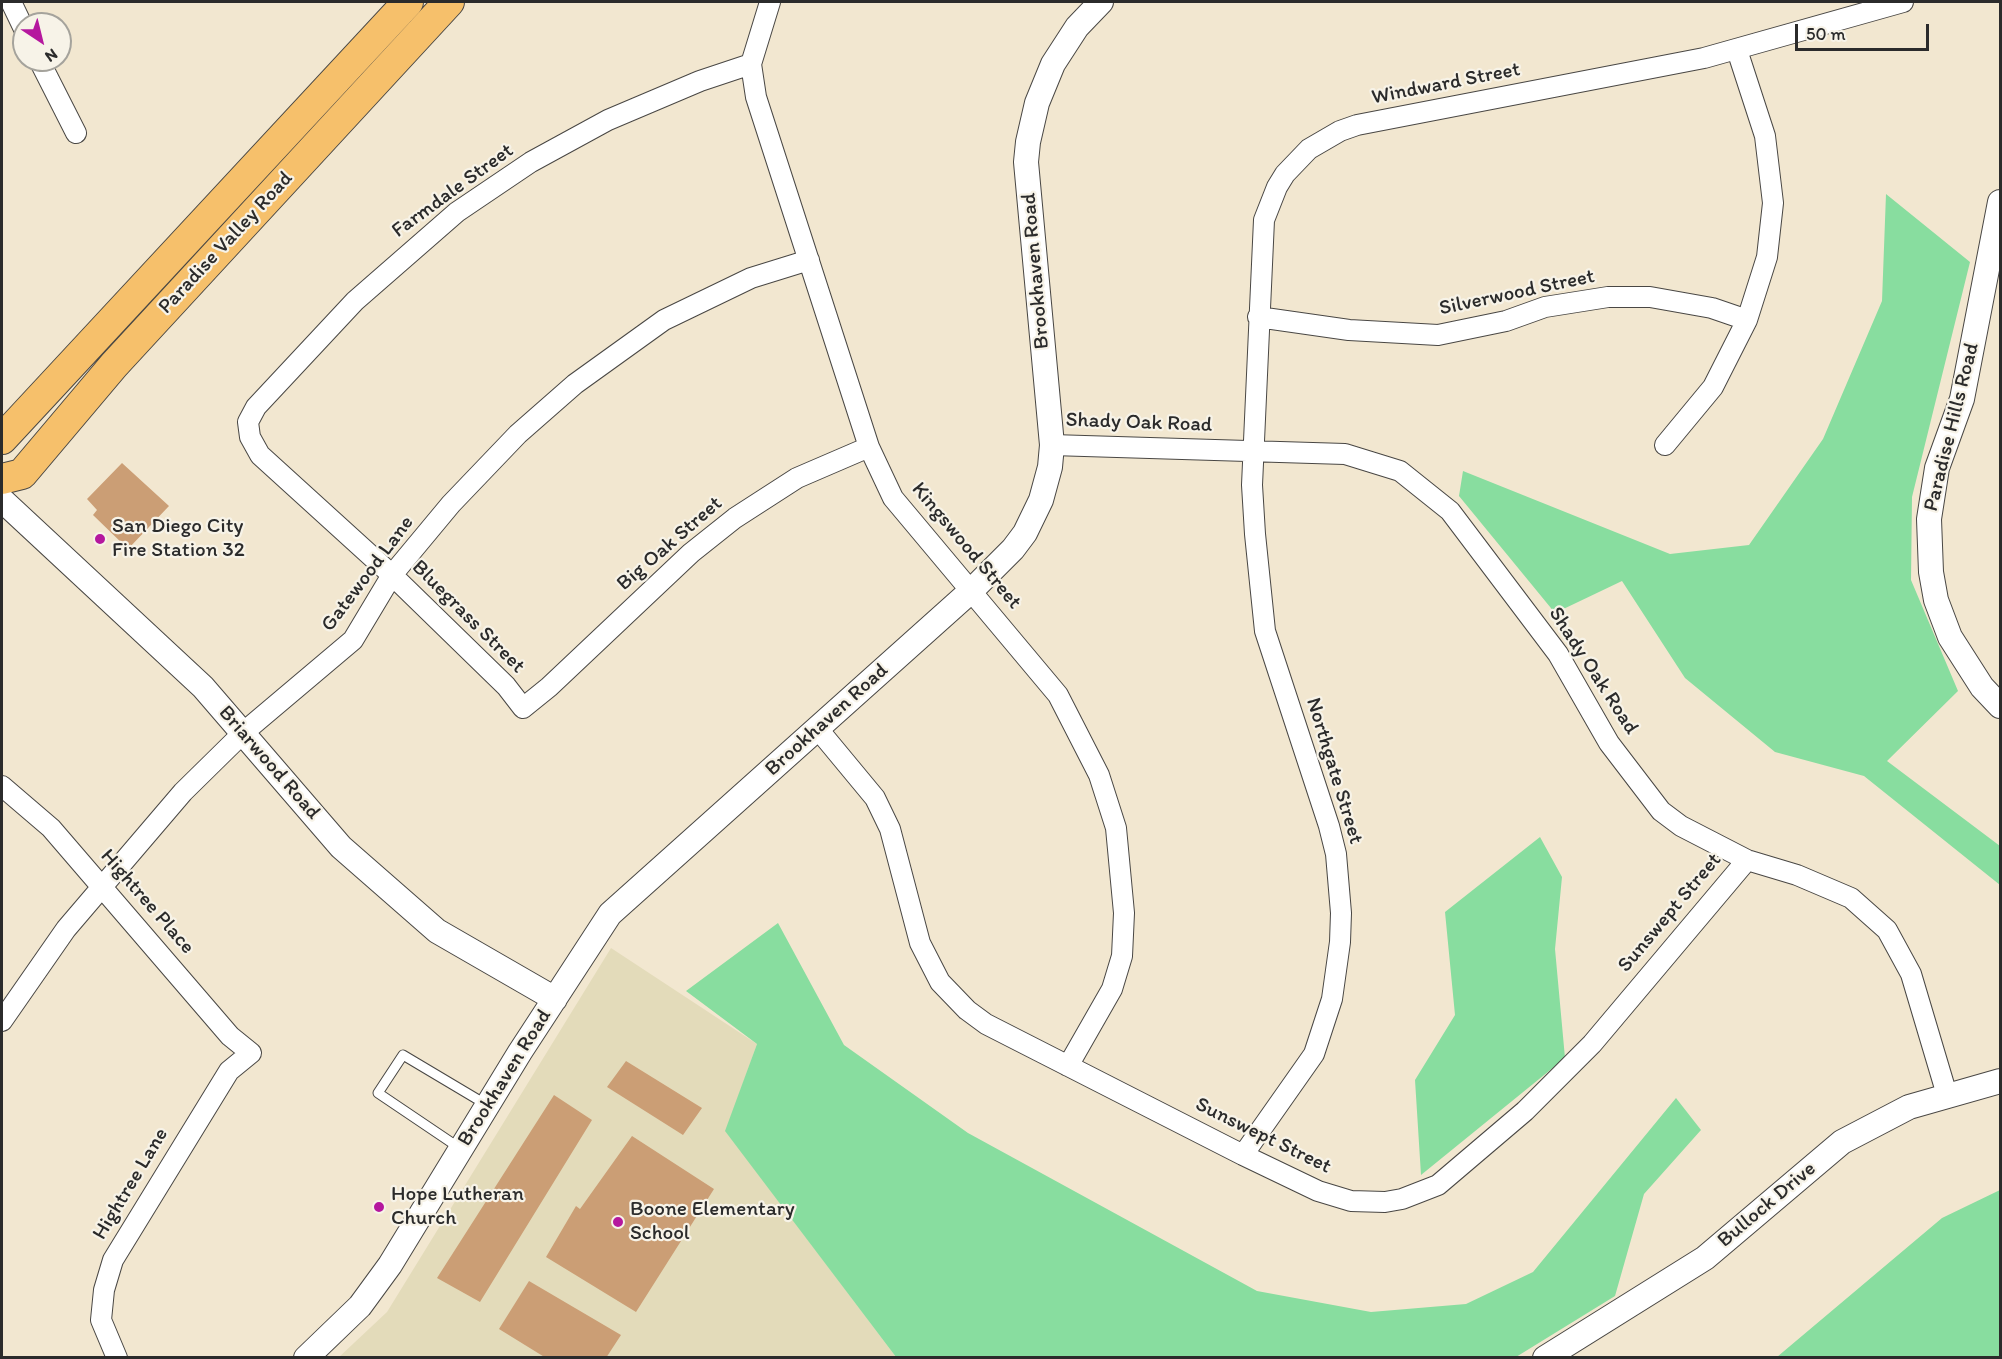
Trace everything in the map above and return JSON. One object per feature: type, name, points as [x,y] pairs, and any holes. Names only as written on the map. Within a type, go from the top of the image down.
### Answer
[{"type":"main road","name":"Paradise Valley Road","points":[[2,439],[408,2]]},
{"type":"main road","name":"Paradise Valley Road","points":[[2,479],[22,474],[114,365],[449,2]]},
{"type":"street","name":"Kingswood Street","points":[[770,2],[751,64],[756,97],[869,447],[893,498],[1058,695],[1099,775],[1116,828],[1124,913],[1122,956],[1112,989],[1068,1066]]},
{"type":"street","name":"Brookhaven Road","points":[[306,1358],[367,1296],[390,1265],[488,1105],[610,914],[972,590],[1013,549],[1025,532],[1041,500],[1050,467],[1052,445],[1026,162],[1028,142],[1037,103],[1053,64],[1077,27],[1101,2]]},
{"type":"street","name":"Windward Street","points":[[1254,450],[1264,220],[1269,203],[1285,174],[1320,142],[1357,125],[1737,50],[1903,2]]},
{"type":"street","points":[[1665,445],[1713,387],[1747,320],[1767,256],[1773,203],[1765,136],[1737,50]]},
{"type":"street","name":"Farmdale Street","points":[[250,437],[248,422],[256,406],[355,301],[457,212],[531,162],[608,120],[700,81],[751,64]]},
{"type":"street","points":[[45,72],[76,133]]},
{"type":"street","name":"Paradise Hills Road","points":[[2001,202],[1962,399],[1937,468],[1929,519],[1930,572],[1936,600],[1950,637],[1982,687],[2001,705]]},
{"type":"street","name":"Gatewood Lane","points":[[2,1021],[66,929],[183,792],[244,732],[353,640],[392,575],[451,504],[502,451],[575,384],[664,320],[751,278],[809,260]]},
{"type":"street","name":"Silverwood Street","points":[[1258,317],[1349,330],[1438,335],[1506,321],[1545,308],[1608,297],[1650,297],[1712,308],[1747,320]]},
{"type":"street","name":"Bluegrass Street","points":[[250,437],[260,455],[392,575],[506,686],[523,708]]},
{"type":"street","name":"Shady Oak Road","points":[[1052,445],[1345,454],[1400,471],[1450,511],[1558,654],[1609,743],[1661,811],[1681,826],[1747,860],[1797,875],[1836,891],[1864,908],[1887,930],[1911,974],[1947,1095]]},
{"type":"street","name":"Big Oak Street","points":[[523,708],[549,687],[691,554],[735,518],[797,478],[869,447]]},
{"type":"street","name":"Northgate Street","points":[[1243,1155],[1314,1054],[1334,990],[1341,913],[1336,854],[1329,826],[1265,631],[1252,485],[1254,450]]},
{"type":"street","name":"Briarwood Road","points":[[2,500],[203,687],[341,847],[437,931],[555,999]]},
{"type":"street","name":"Sunswept Street","points":[[817,728],[875,798],[890,829],[920,943],[940,982],[967,1010],[986,1024],[1243,1155],[1318,1191],[1351,1201],[1376,1202],[1402,1199],[1438,1185],[1526,1111],[1592,1044],[1747,860]]},
{"type":"street","name":"Hightree Place","points":[[2,786],[51,828],[230,1036],[251,1053]]},
{"type":"street","name":"Hightree Lane","points":[[117,1358],[101,1320],[104,1290],[113,1260],[229,1071],[251,1053]]},
{"type":"street","name":"Bullock Drive","points":[[1545,1358],[1705,1258],[1842,1142],[1909,1107],[2001,1081]]},
{"type":"lane","points":[[461,1149],[378,1093],[403,1055],[488,1105]]},
{"type":"shaded area","name":"Boone Elementary School","points":[[611,948],[757,1044],[726,1131],[896,1357],[338,1358],[387,1312]]},
{"type":"green space","points":[[1886,194],[1970,262],[1912,497],[1911,580],[1958,691],[1887,761],[2000,846],[2000,885],[1864,776],[1775,752],[1685,678],[1622,581],[1555,613],[1459,496],[1463,471],[1670,554],[1749,545],[1823,439],[1882,301]]},
{"type":"green space","points":[[1540,837],[1562,877],[1555,949],[1565,1058],[1421,1175],[1415,1080],[1455,1015],[1445,912]]},
{"type":"green space","points":[[778,923],[844,1045],[968,1133],[1257,1291],[1371,1312],[1466,1304],[1533,1272],[1676,1098],[1701,1130],[1644,1194],[1615,1296],[1516,1357],[896,1357],[725,1131],[757,1044],[686,991]]},
{"type":"green space","points":[[2000,1190],[2000,1357],[1777,1357],[1942,1218]]},
{"type":"building","points":[[122,463],[169,506],[128,549],[93,515],[97,510],[87,499]]},
{"type":"building","points":[[626,1061],[702,1108],[683,1135],[607,1087]]},
{"type":"building","points":[[554,1095],[592,1120],[480,1302],[437,1278]]},
{"type":"building","points":[[632,1136],[714,1189],[636,1312],[546,1257],[576,1206],[580,1209]]},
{"type":"building","points":[[529,1281],[621,1335],[606,1358],[546,1358],[499,1329]]},
{"type":"place","name":"San Diego City Fire Station 32","points":[[100,539]]},
{"type":"place","name":"Hope Lutheran Church","points":[[379,1207]]},
{"type":"place","name":"Boone Elementary School","points":[[618,1222]]}]
